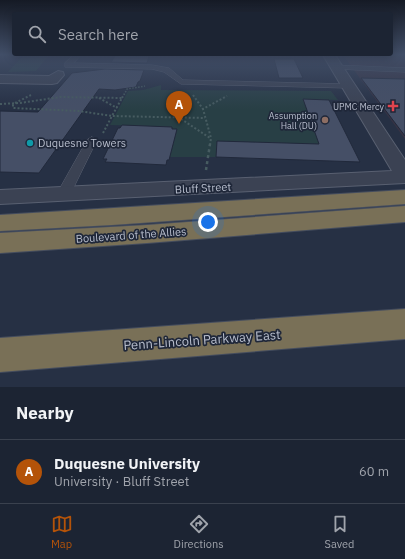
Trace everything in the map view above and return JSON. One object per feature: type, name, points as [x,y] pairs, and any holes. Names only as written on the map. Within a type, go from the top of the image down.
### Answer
[{"type":"highway","name":"Boulevard of the Allies","points":[[0,223],[405,197]]},
{"type":"highway","name":"Boulevard of the Allies","points":[[0,243],[405,214]]},
{"type":"highway","name":"Penn-Lincoln Parkway East","points":[[0,355],[405,324]]},
{"type":"street","points":[[340,73],[405,176]]},
{"type":"street","points":[[0,79],[52,80],[58,75]]},
{"type":"street","name":"Bluff Street","points":[[0,197],[63,195],[405,176]]},
{"type":"lane","points":[[170,73],[181,82],[187,83],[348,86]]},
{"type":"lane","points":[[63,195],[92,140]]},
{"type":"path","points":[[112,116],[127,89],[145,86]]},
{"type":"path","points":[[192,93],[203,109],[211,138],[205,174]]},
{"type":"path","points":[[203,109],[230,94]]},
{"type":"path","points":[[0,104],[13,104],[60,97],[122,98]]},
{"type":"path","points":[[98,98],[117,108]]},
{"type":"path","points":[[13,104],[13,108],[79,111],[112,116],[205,118]]},
{"type":"path","points":[[180,118],[211,138]]},
{"type":"shaded area","name":"UPMC Mercy","points":[[356,73],[405,73],[405,139]]},
{"type":"green space","points":[[161,85],[161,90],[331,91],[338,100],[303,99],[319,144],[217,141],[216,157],[170,157],[177,130],[172,129],[172,127],[110,125],[128,91],[143,90]]},
{"type":"building","name":"Duquesne Towers","points":[[72,73],[143,73],[136,87],[115,90],[99,89],[39,173],[0,172],[0,111],[38,112]]},
{"type":"building","points":[[278,73],[301,73],[303,78],[279,78]]},
{"type":"building","points":[[361,78],[405,79],[405,136]]},
{"type":"building","name":"Assumption Hall (DU)","points":[[303,99],[329,100],[360,162],[216,157],[217,141],[319,144]]},
{"type":"building","points":[[122,125],[172,127],[172,129],[177,129],[169,160],[167,160],[166,165],[105,162],[107,159],[103,159],[118,128]]},
{"type":"place","name":"UPMC Mercy","points":[[393,106]]},
{"type":"place","name":"Assumption Hall (DU)","points":[[325,120]]},
{"type":"place","name":"Duquesne University","points":[[179,124]]},
{"type":"place","name":"Duquesne Towers","points":[[30,143]]}]
